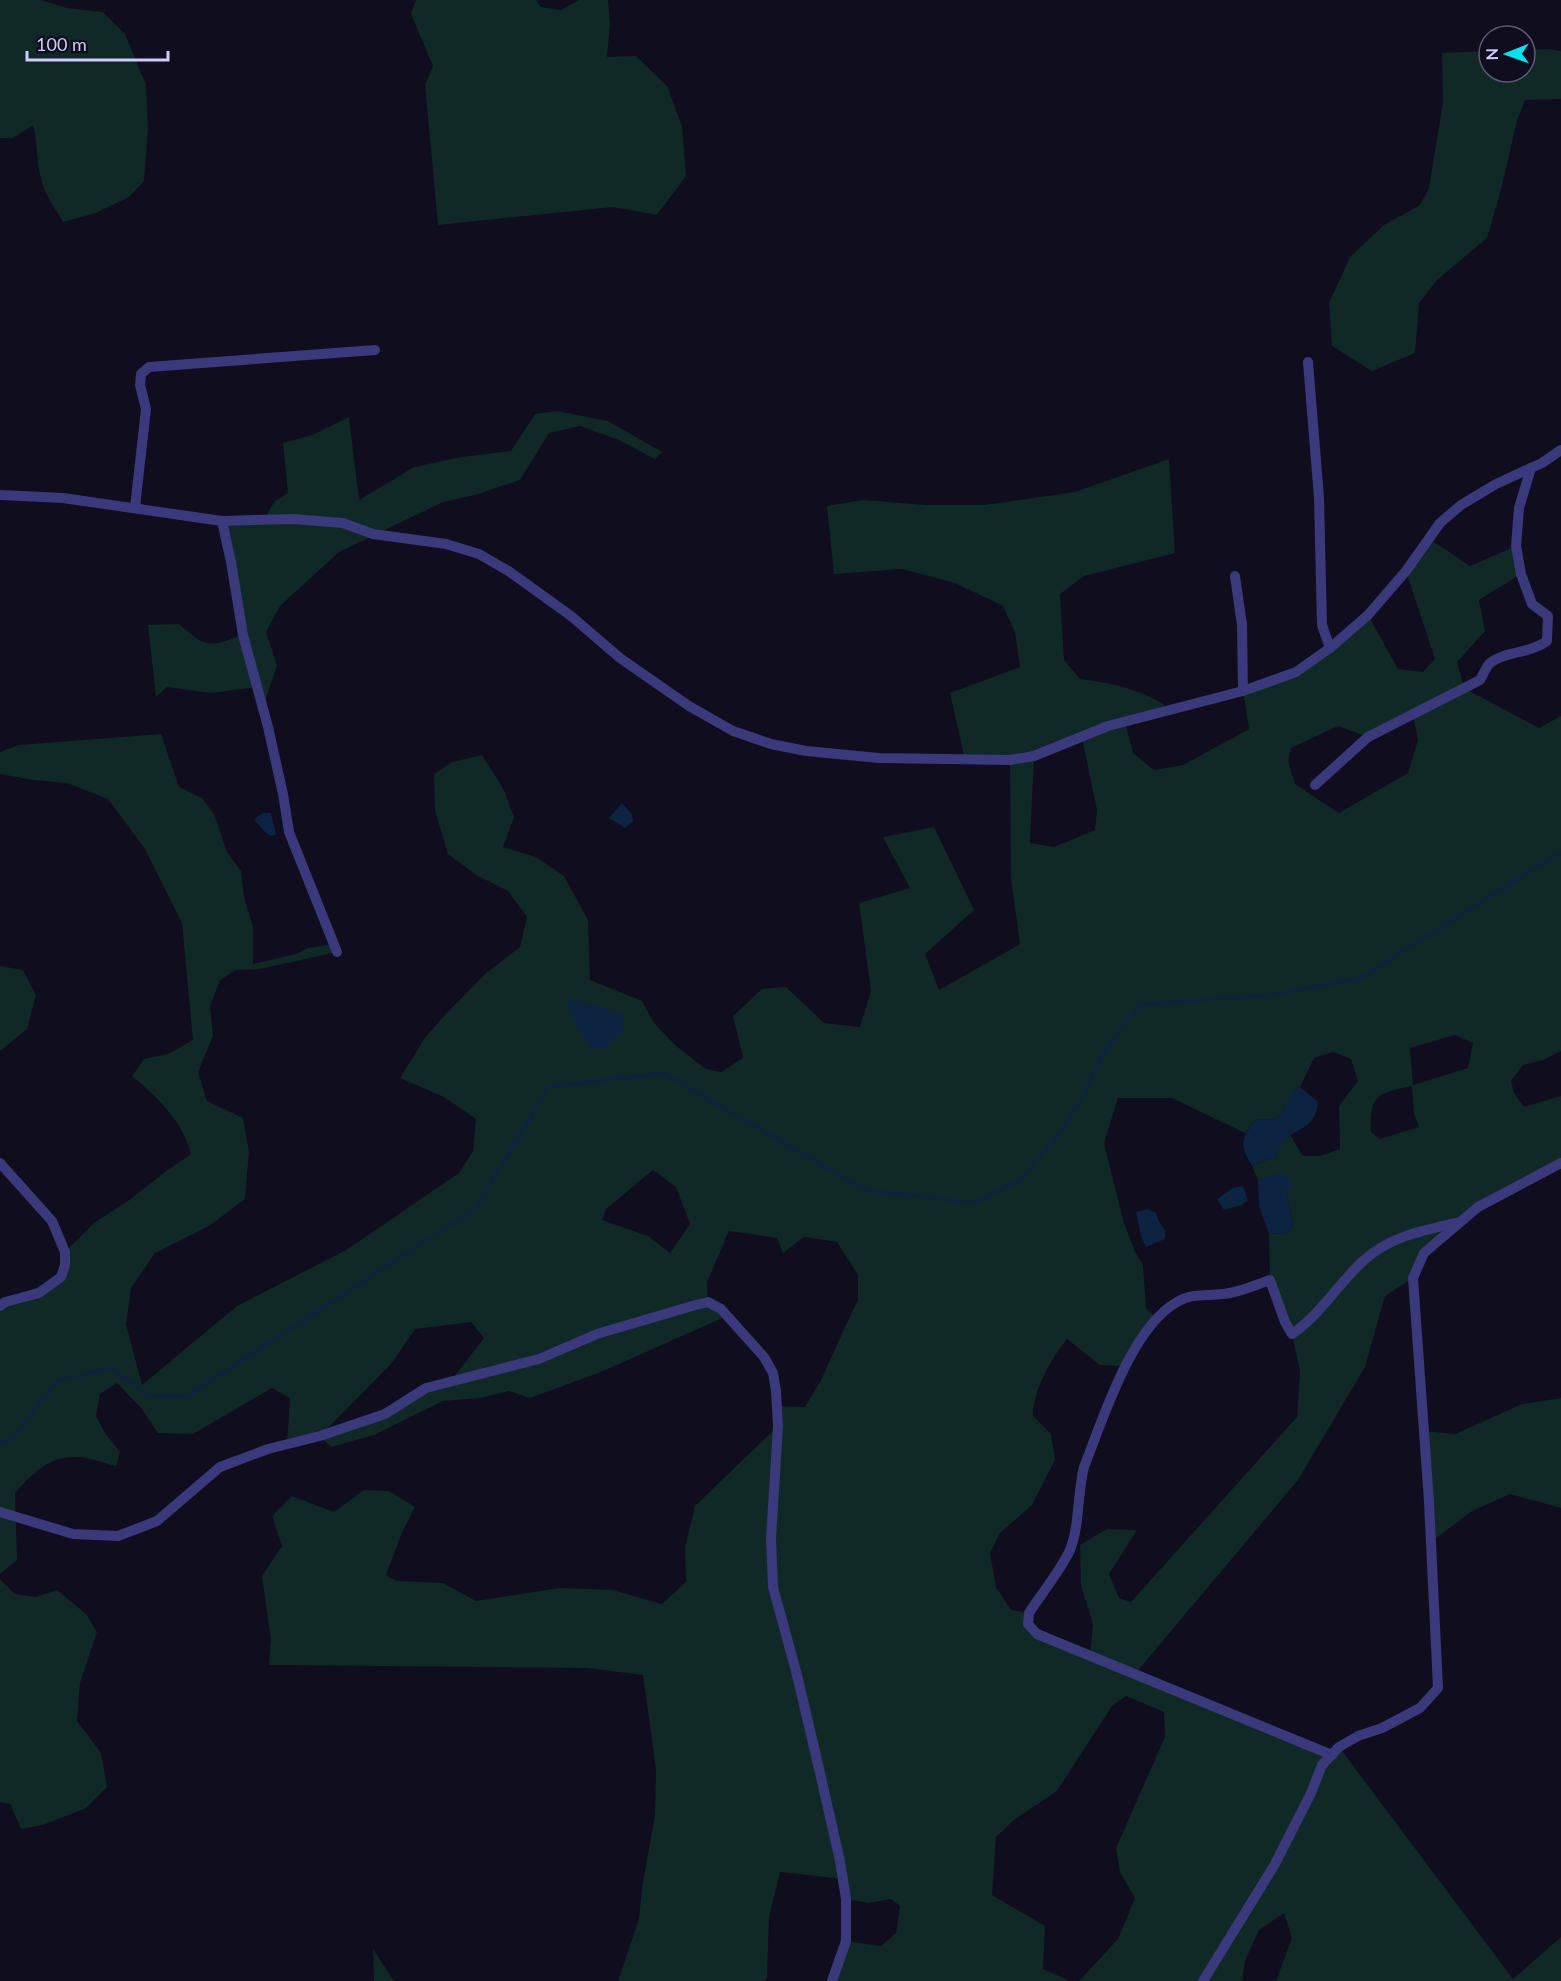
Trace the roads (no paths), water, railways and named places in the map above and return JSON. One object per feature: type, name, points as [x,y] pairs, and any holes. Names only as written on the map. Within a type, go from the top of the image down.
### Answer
[{"type":"street","points":[[135,507],[146,409],[140,385],[141,374],[149,367],[375,350]]},
{"type":"street","points":[[1308,362],[1319,498],[1322,625],[1330,648]]},
{"type":"street","points":[[0,495],[63,498],[222,521],[294,519],[343,524],[373,534],[446,544],[479,554],[510,572],[571,616],[620,658],[689,706],[733,731],[771,744],[806,751],[879,758],[1010,760],[1034,756],[1107,726],[1243,691],[1296,672],[1330,648],[1368,615],[1406,571],[1440,523],[1461,506],[1496,484],[1531,468],[1561,450]]},
{"type":"street","points":[[1315,785],[1368,737],[1480,680],[1490,663],[1538,648],[1547,641],[1548,616],[1532,604],[1521,574],[1516,546],[1520,508],[1531,468]]},
{"type":"street","points":[[222,521],[243,635],[268,727],[289,832],[337,952]]},
{"type":"street","points":[[1235,576],[1242,625],[1243,691]]},
{"type":"street","points":[[0,1162],[52,1221],[65,1252],[65,1264],[61,1277],[39,1293],[5,1302],[0,1306]]},
{"type":"street","points":[[1203,1981],[1275,1864],[1322,1765],[1339,1748],[1358,1736],[1407,1716],[1420,1708],[1438,1688],[1429,1502],[1413,1278],[1424,1253],[1478,1207],[1561,1163]]},
{"type":"street","points":[[1332,1755],[1037,1634],[1028,1624],[1029,1613],[1069,1551],[1077,1522],[1080,1483],[1084,1467],[1126,1366],[1157,1319],[1177,1302],[1196,1294],[1223,1294],[1270,1280],[1285,1322],[1292,1334],[1307,1324],[1363,1261],[1393,1240],[1419,1231],[1460,1222]]},
{"type":"street","points":[[0,1512],[73,1534],[118,1536],[158,1521],[220,1467],[268,1449],[320,1436],[385,1414],[426,1388],[539,1359],[597,1334],[692,1306],[708,1302],[721,1309],[764,1357],[773,1373],[776,1391],[778,1426],[771,1538],[773,1587],[820,1773],[840,1861],[846,1899],[846,1941],[832,1981]]},
{"type":"water","points":[[622,803],[632,814],[633,821],[625,828],[609,818]]},
{"type":"water","points":[[264,813],[271,813],[276,834],[272,836],[267,834],[255,821],[256,817]]},
{"type":"water","points":[[568,998],[623,1014],[623,1032],[605,1049],[592,1049],[576,1025],[570,1012]]},
{"type":"water","points":[[1300,1087],[1318,1102],[1312,1120],[1285,1140],[1276,1157],[1252,1165],[1243,1142],[1247,1132],[1255,1120],[1278,1119],[1293,1091]]},
{"type":"water","points":[[1283,1173],[1292,1184],[1287,1193],[1293,1227],[1284,1234],[1269,1233],[1259,1207],[1258,1181]]},
{"type":"water","points":[[1243,1186],[1248,1200],[1242,1205],[1224,1210],[1217,1199],[1233,1188]]},
{"type":"water","points":[[1148,1209],[1156,1213],[1165,1230],[1165,1239],[1146,1247],[1136,1212]]},
{"type":"waterway","points":[[0,1443],[14,1437],[57,1381],[111,1368],[149,1396],[189,1395],[475,1209],[549,1087],[663,1073],[865,1190],[974,1203],[1020,1180],[1052,1143],[1081,1101],[1104,1053],[1139,1005],[1278,994],[1361,978],[1561,852]]}]
